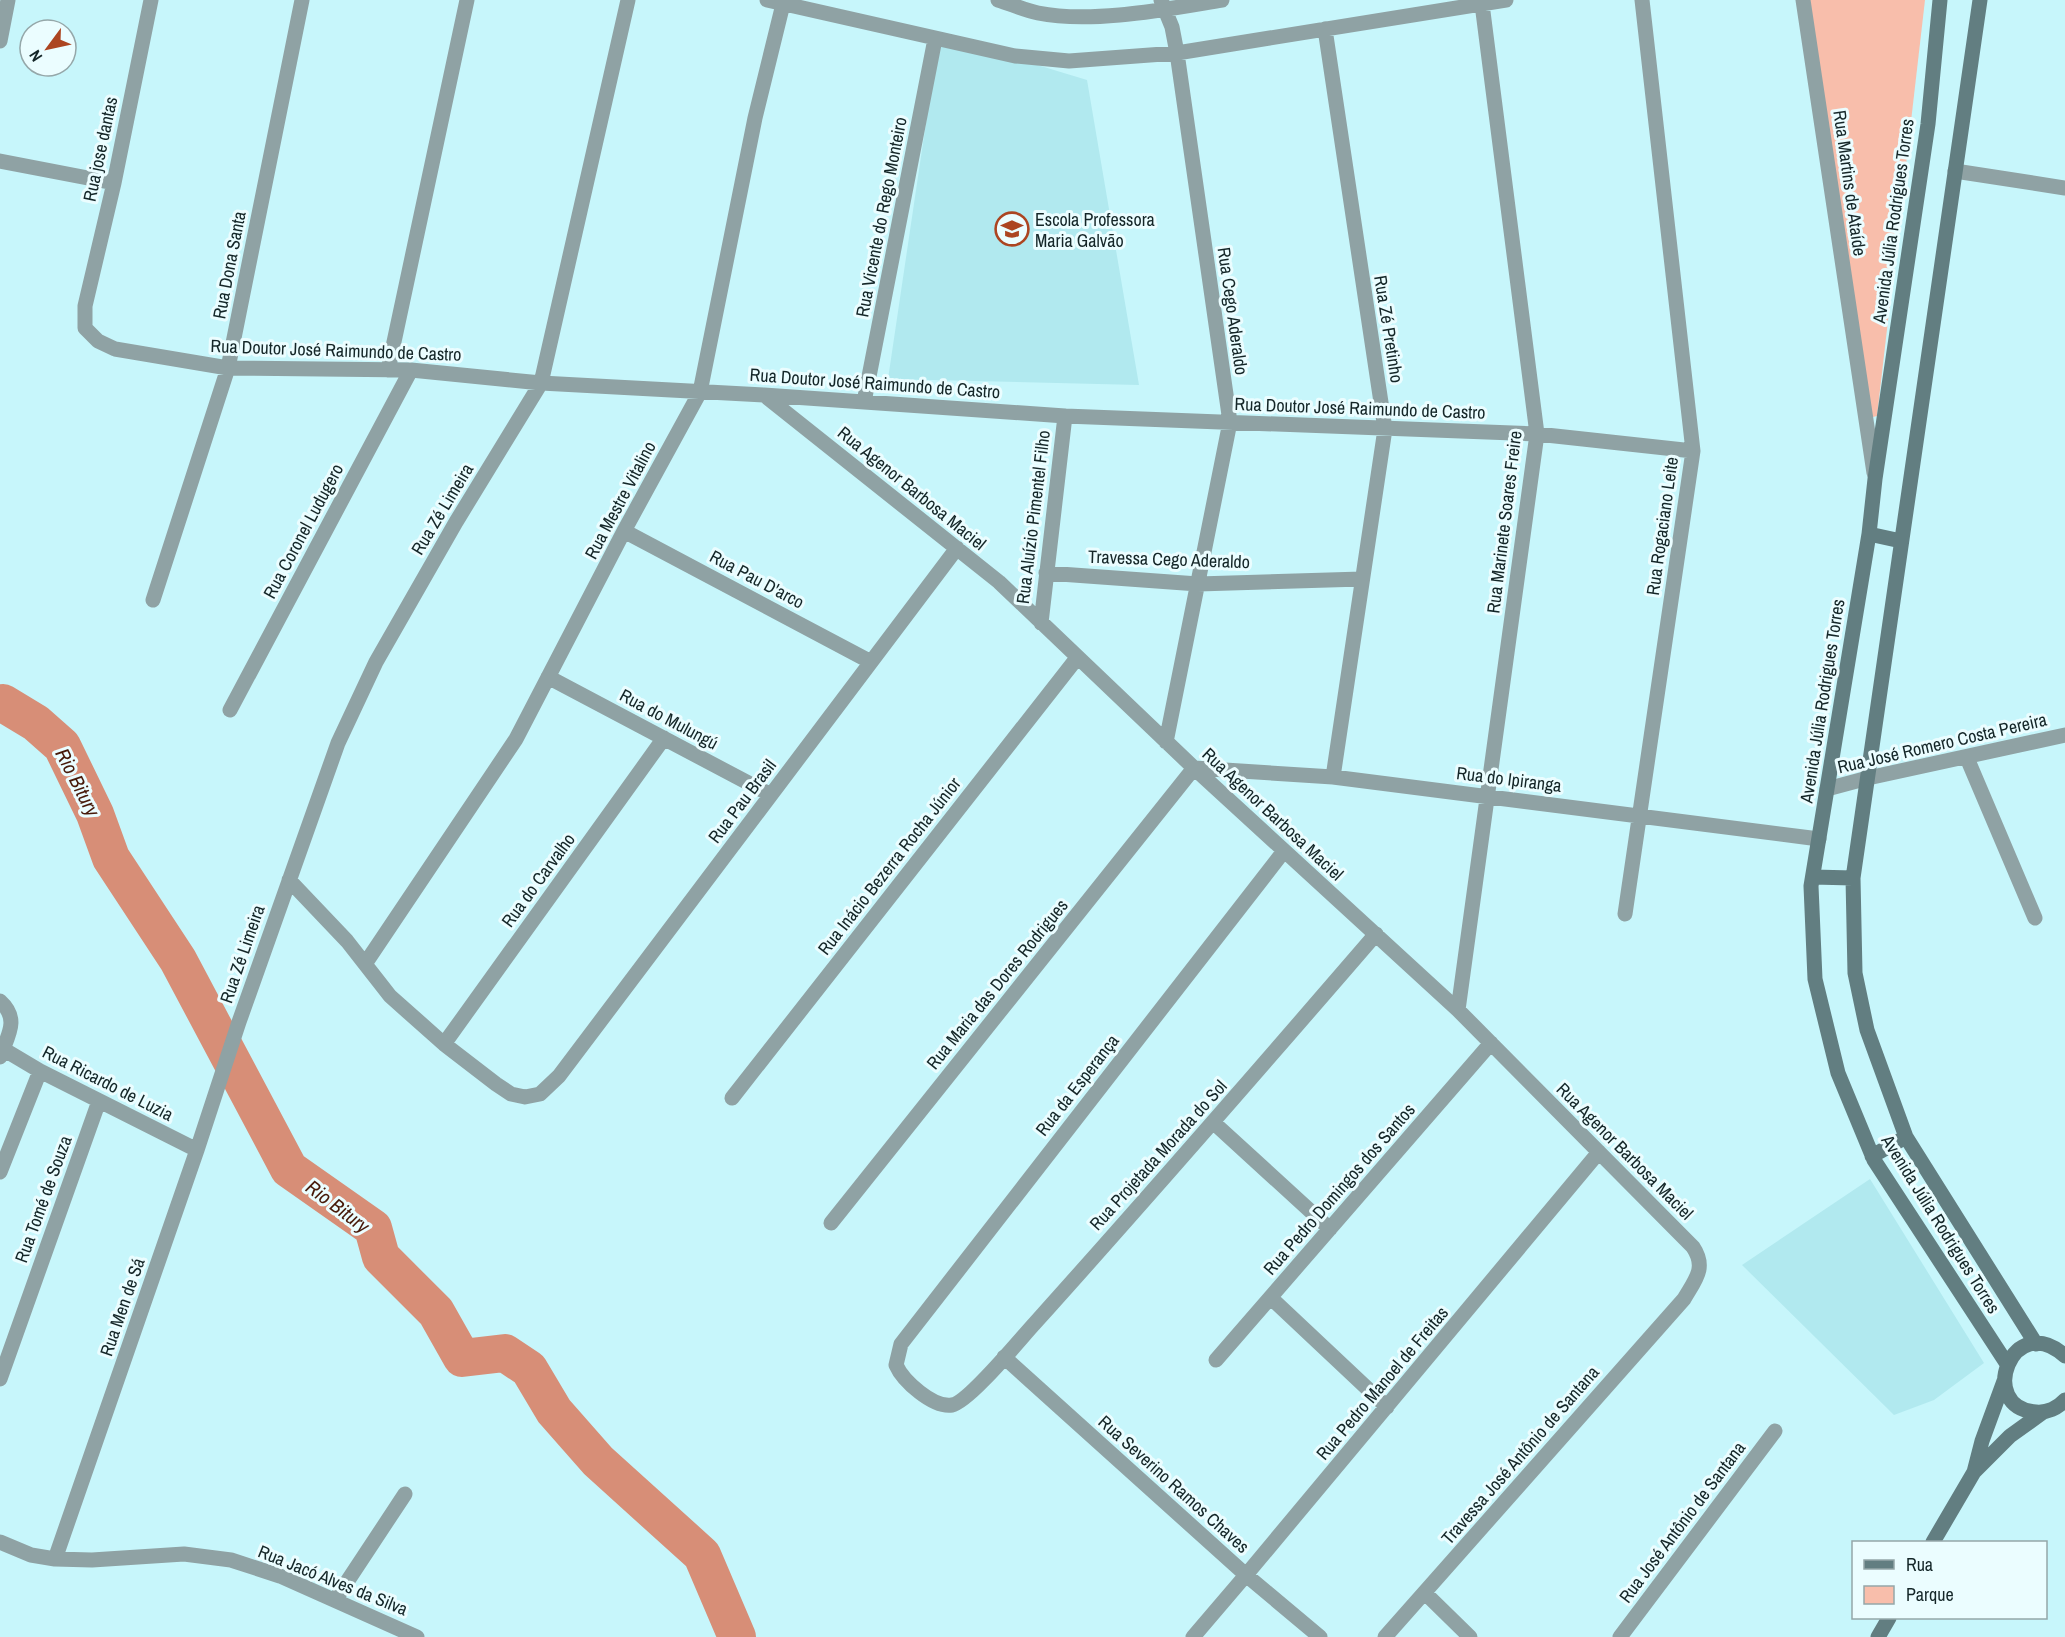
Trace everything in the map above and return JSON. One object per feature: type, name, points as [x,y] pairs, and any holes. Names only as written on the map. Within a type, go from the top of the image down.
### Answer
[{"type":"main road","name":"Avenida Júlia Rodrigues Torres","points":[[1940,0],[1928,124],[1875,479],[1869,534],[1811,886],[1815,979],[1838,1073],[1872,1156],[2007,1364]]},
{"type":"main road","name":"Avenida Júlia Rodrigues Torres","points":[[1980,0],[1853,878],[1855,973],[1867,1030],[1906,1137],[2036,1344]]},
{"type":"main road","points":[[1869,534],[1901,541]]},
{"type":"main road","points":[[1813,877],[1853,878]]},
{"type":"main road","points":[[1872,1156],[1906,1137]]},
{"type":"main road","points":[[1934,1541],[1974,1472],[1989,1420],[2004,1381],[2007,1364],[2019,1350],[2036,1344],[2056,1349],[2065,1356]]},
{"type":"main road","points":[[2004,1381],[2012,1401],[2021,1408],[2031,1412],[2053,1414]]},
{"type":"main road","points":[[1974,1472],[2010,1436],[2053,1414],[2065,1400]]},
{"type":"main road","points":[[1878,1637],[1888,1619]]},
{"type":"street","points":[[0,41],[8,0]]},
{"type":"street","name":"Rua jose dantas","points":[[85,306],[114,183],[151,0]]},
{"type":"street","name":"Rua Dona Santa","points":[[153,600],[228,368],[302,0]]},
{"type":"street","points":[[388,370],[467,0]]},
{"type":"street","name":"Rua Zé Limeira","points":[[225,1068],[239,1022],[338,743],[371,672],[456,522],[541,383],[628,0]]},
{"type":"street","points":[[767,0],[1015,56],[1069,62],[1177,53],[1506,0]]},
{"type":"street","points":[[998,0],[1037,12],[1064,16],[1108,15],[1163,4],[1222,0]]},
{"type":"street","name":"Rua Rogaciano Leite","points":[[1625,914],[1693,451],[1642,0]]},
{"type":"street","name":"Rua Martins de Ataíde","points":[[1803,0],[1875,479]]},
{"type":"street","name":"Rua Mestre Vitalino","points":[[365,964],[516,740],[624,531],[700,392],[755,118],[783,2]]},
{"type":"street","name":"Rua Cego Aderaldo","points":[[1163,4],[1172,27],[1177,53],[1230,423],[1166,742]]},
{"type":"street","name":"Rua Marinete Soares Freire","points":[[1458,1010],[1537,434],[1482,4]]},
{"type":"street","name":"Rua Zé Pretinho","points":[[1325,29],[1384,429],[1333,777]]},
{"type":"street","name":"Rua Vicente do Rego Monteiro","points":[[864,402],[935,39]]},
{"type":"street","points":[[0,161],[114,183]]},
{"type":"street","points":[[1955,171],[2065,188]]},
{"type":"street","name":"Rua Doutor José Raimundo de Castro","points":[[85,306],[86,328],[98,341],[115,349],[228,368],[411,370],[541,383],[764,394],[1065,416],[1537,434],[1693,451]]},
{"type":"street","name":"Rua Coronel Ludugero","points":[[230,710],[411,370]]},
{"type":"street","name":"Rua Agenor Barbosa Maciel","points":[[764,394],[999,582],[1166,742],[1458,1010],[1693,1247],[1700,1258],[1700,1268],[1684,1299]]},
{"type":"street","name":"Rua Aluízio Pimentel Filho","points":[[1041,622],[1065,416]]},
{"type":"street","name":"Rua Pau D'arco","points":[[624,531],[871,662]]},
{"type":"street","name":"Rua Pau Brasil","points":[[289,880],[347,941],[390,996],[444,1044],[511,1094],[525,1097],[540,1094],[559,1076],[957,548]]},
{"type":"street","name":"Travessa Cego Aderaldo","points":[[1046,573],[1198,584],[1362,579]]},
{"type":"street","name":"Rua Inácio Bezerra Rocha Júnior","points":[[732,1098],[1077,658]]},
{"type":"street","name":"Rua do Mulungú","points":[[548,677],[771,795]]},
{"type":"street","name":"Rua José Romero Costa Pereira","points":[[1827,789],[2065,735]]},
{"type":"street","name":"Rua do Carvalho","points":[[444,1044],[664,738]]},
{"type":"street","points":[[1967,758],[2035,918]]},
{"type":"street","name":"Rua do Ipiranga","points":[[1194,768],[1333,777],[1819,838]]},
{"type":"street","name":"Rua Maria das Dores Rodrigues","points":[[831,1223],[1194,768]]},
{"type":"street","name":"Rua da Esperança","points":[[965,1398],[952,1405],[938,1404],[907,1382],[896,1365],[901,1344],[1284,851]]},
{"type":"street","name":"Rua Projetada Morada do Sol","points":[[965,1398],[1214,1123],[1376,934]]},
{"type":"street","points":[[0,1001],[10,1012],[12,1019],[1,1053]]},
{"type":"street","name":"Rua Pedro Domingos dos Santos","points":[[1216,1360],[1491,1043]]},
{"type":"street","name":"Rua Ricardo de Luzia","points":[[1,1053],[197,1150]]},
{"type":"street","name":"Rua Men de Sá","points":[[55,1559],[225,1068]]},
{"type":"street","points":[[0,1172],[40,1071]]},
{"type":"street","name":"Rua Tomé de Souza","points":[[0,1379],[99,1101]]},
{"type":"street","points":[[1214,1123],[1330,1229]]},
{"type":"street","name":"Rua Pedro Manoel de Freitas","points":[[1192,1637],[1599,1152]]},
{"type":"street","points":[[1271,1298],[1387,1407]]},
{"type":"street","name":"Travessa José Antônio de Santana","points":[[1385,1637],[1684,1299]]},
{"type":"street","name":"Rua Severino Ramos Chaves","points":[[1004,1357],[1246,1575],[1320,1637]]},
{"type":"street","name":"Rua José Antônio de Santana","points":[[1620,1637],[1775,1431]]},
{"type":"street","points":[[335,1600],[405,1494]]},
{"type":"street","name":"Rua Jacó Alves da Silva","points":[[0,1542],[31,1555],[55,1559],[92,1560],[184,1554],[231,1560],[280,1576],[417,1637]]},
{"type":"street","points":[[1425,1593],[1470,1637]]},
{"type":"shaded area","name":"Escola Professora Maria Galvão","points":[[939,35],[1087,80],[1139,385],[888,379]]},
{"type":"shaded area","points":[[1870,1179],[1984,1363],[1934,1400],[1894,1415],[1742,1265]]},
{"type":"green space","points":[[1810,0],[1925,0],[1877,416],[1869,418]]},
{"type":"waterway","name":"Rio Bitury","points":[[0,704],[3,703],[36,723],[62,746],[95,814],[111,858],[178,960],[289,1169],[373,1228],[381,1257],[436,1312],[462,1358],[505,1353],[529,1369],[554,1411],[598,1461],[702,1555],[737,1637]]},
{"type":"place","name":"Escola Professora Maria Galvão","points":[[1012,229]]}]
